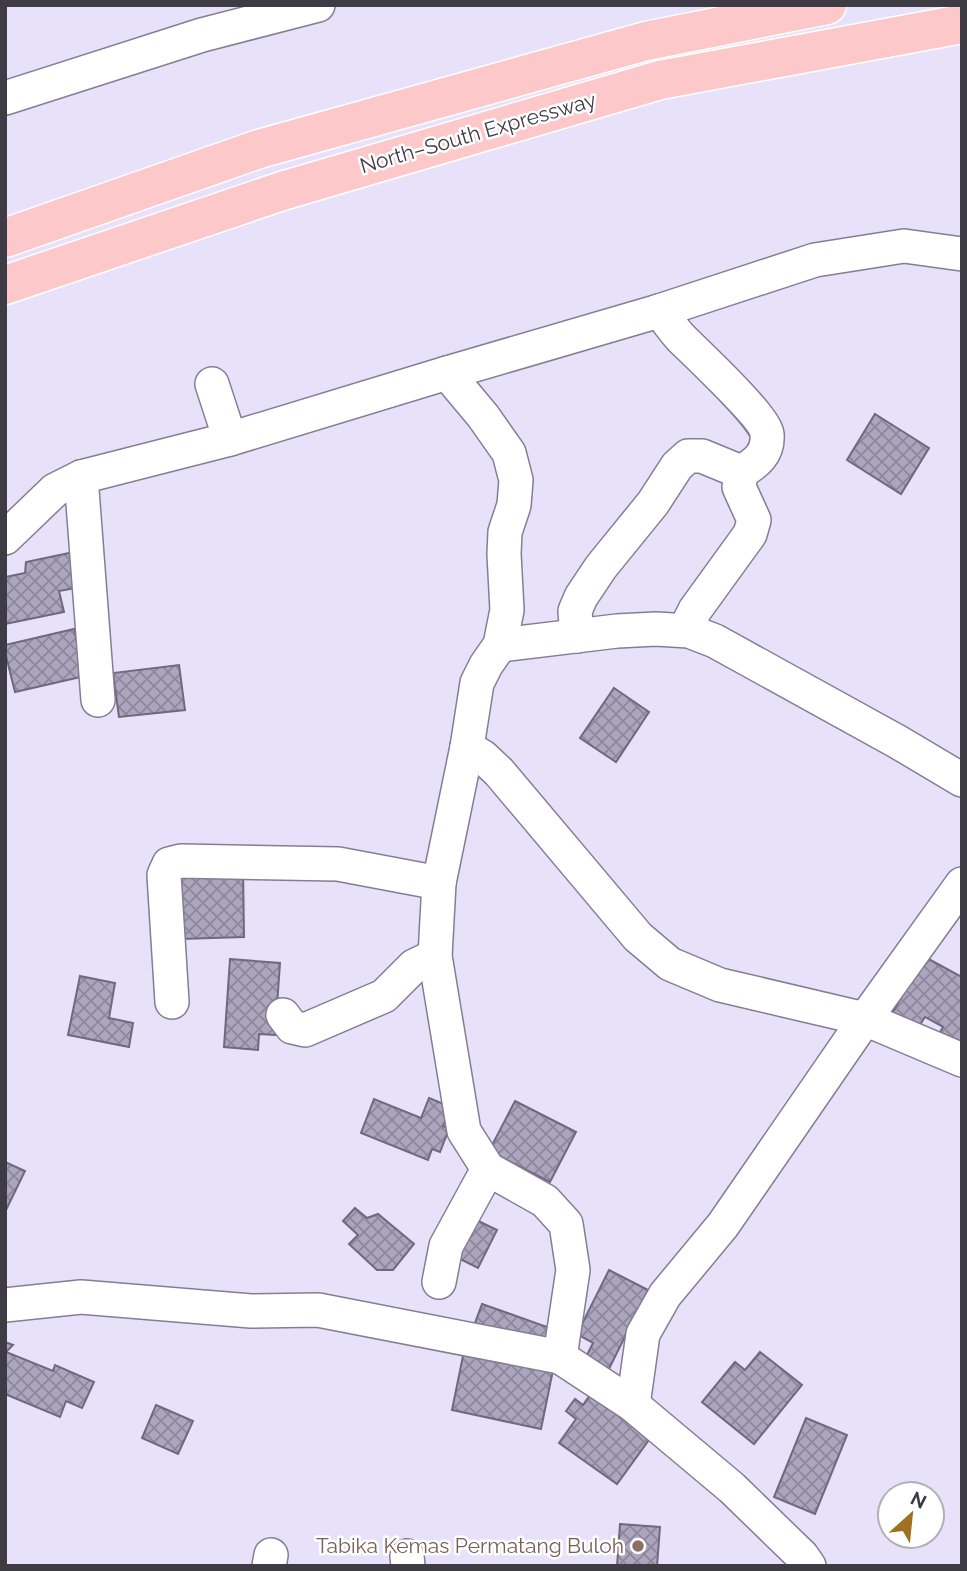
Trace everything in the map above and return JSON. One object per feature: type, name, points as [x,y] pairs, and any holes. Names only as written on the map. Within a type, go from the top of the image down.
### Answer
[{"type":"highway","name":"North–South Expressway","points":[[5,239],[259,149],[646,41],[827,5]]},
{"type":"highway","name":"North–South Expressway","points":[[5,285],[282,191],[660,80],[962,24]]},
{"type":"street","points":[[5,97],[202,35],[318,5]]},
{"type":"street","points":[[5,538],[55,490],[81,477],[230,439],[659,311],[815,260],[904,246],[962,254]]},
{"type":"street","points":[[659,311],[677,334],[750,408],[767,431],[766,447],[755,464],[741,472]]},
{"type":"street","points":[[447,373],[483,416],[509,453],[516,480],[514,505],[505,532],[507,610],[500,645],[477,683],[467,747],[439,883],[435,956],[464,1130],[488,1169],[545,1201],[566,1224],[573,1270],[560,1357]]},
{"type":"street","points":[[212,384],[230,439]]},
{"type":"street","points":[[577,636],[575,611],[580,597],[653,503],[677,466],[688,456],[702,456],[741,472]]},
{"type":"street","points":[[689,631],[695,610],[750,534],[754,520],[739,487],[741,472]]},
{"type":"street","points":[[81,477],[98,700]]},
{"type":"street","points":[[500,645],[656,629],[689,631],[715,641],[962,780]]},
{"type":"street","points":[[467,747],[499,772],[638,937],[670,964],[720,985],[865,1019],[962,1060]]},
{"type":"street","points":[[172,1002],[164,875],[169,864],[181,861],[338,864],[439,883]]},
{"type":"street","points":[[633,1405],[643,1334],[665,1295],[723,1225],[962,884]]},
{"type":"street","points":[[284,1015],[292,1027],[305,1030],[384,996],[414,966],[435,956]]},
{"type":"street","points":[[439,1282],[446,1246],[488,1169]]},
{"type":"street","points":[[5,1305],[81,1297],[251,1311],[318,1310],[560,1357],[633,1405],[732,1488],[809,1566]]},
{"type":"building","points":[[875,414],[929,448],[901,494],[847,460]]},
{"type":"building","points":[[74,552],[81,587],[59,591],[64,612],[5,624],[5,577],[25,573],[26,562]]},
{"type":"building","points":[[74,629],[85,676],[15,692],[5,645]]},
{"type":"building","points":[[179,665],[185,710],[119,717],[113,673]]},
{"type":"building","points":[[614,688],[649,712],[616,762],[580,738]]},
{"type":"building","points":[[243,869],[244,937],[181,939],[179,870]]},
{"type":"building","points":[[923,956],[962,977],[962,1053],[936,1039],[943,1027],[925,1017],[918,1028],[892,1014]]},
{"type":"building","points":[[230,959],[280,963],[275,1035],[259,1034],[258,1050],[224,1047]]},
{"type":"building","points":[[80,976],[115,983],[109,1018],[133,1023],[129,1047],[68,1035]]},
{"type":"building","points":[[429,1098],[451,1107],[443,1126],[449,1129],[440,1152],[432,1149],[428,1160],[361,1133],[374,1099],[421,1118]]},
{"type":"building","points":[[515,1101],[576,1132],[550,1182],[489,1151]]},
{"type":"building","points":[[5,1162],[25,1171],[5,1212]]},
{"type":"building","points":[[355,1208],[367,1218],[378,1214],[414,1244],[393,1270],[377,1270],[349,1244],[358,1235],[343,1221]]},
{"type":"building","points":[[472,1218],[497,1230],[478,1268],[454,1256]]},
{"type":"building","points":[[609,1270],[648,1290],[607,1373],[584,1361],[593,1343],[577,1334]]},
{"type":"building","points":[[482,1304],[550,1328],[543,1348],[475,1323]]},
{"type":"building","points":[[5,1342],[13,1345],[6,1352],[53,1371],[55,1365],[94,1382],[82,1408],[66,1401],[60,1417],[5,1394]]},
{"type":"building","points":[[464,1351],[553,1370],[541,1429],[452,1410]]},
{"type":"building","points":[[760,1352],[802,1385],[754,1444],[702,1402],[735,1362],[745,1370]]},
{"type":"building","points":[[590,1395],[608,1409],[613,1403],[654,1433],[617,1484],[559,1443],[576,1419],[566,1411],[575,1399],[583,1405]]},
{"type":"building","points":[[156,1405],[193,1421],[178,1454],[142,1438]]},
{"type":"building","points":[[806,1418],[847,1435],[815,1514],[774,1497]]},
{"type":"building","name":"Tabika Kemas Permatang Buloh","points":[[620,1524],[660,1527],[657,1566],[617,1566]]},
{"type":"place","name":"Tabika Kemas Permatang Buloh","points":[[638,1546]]}]
